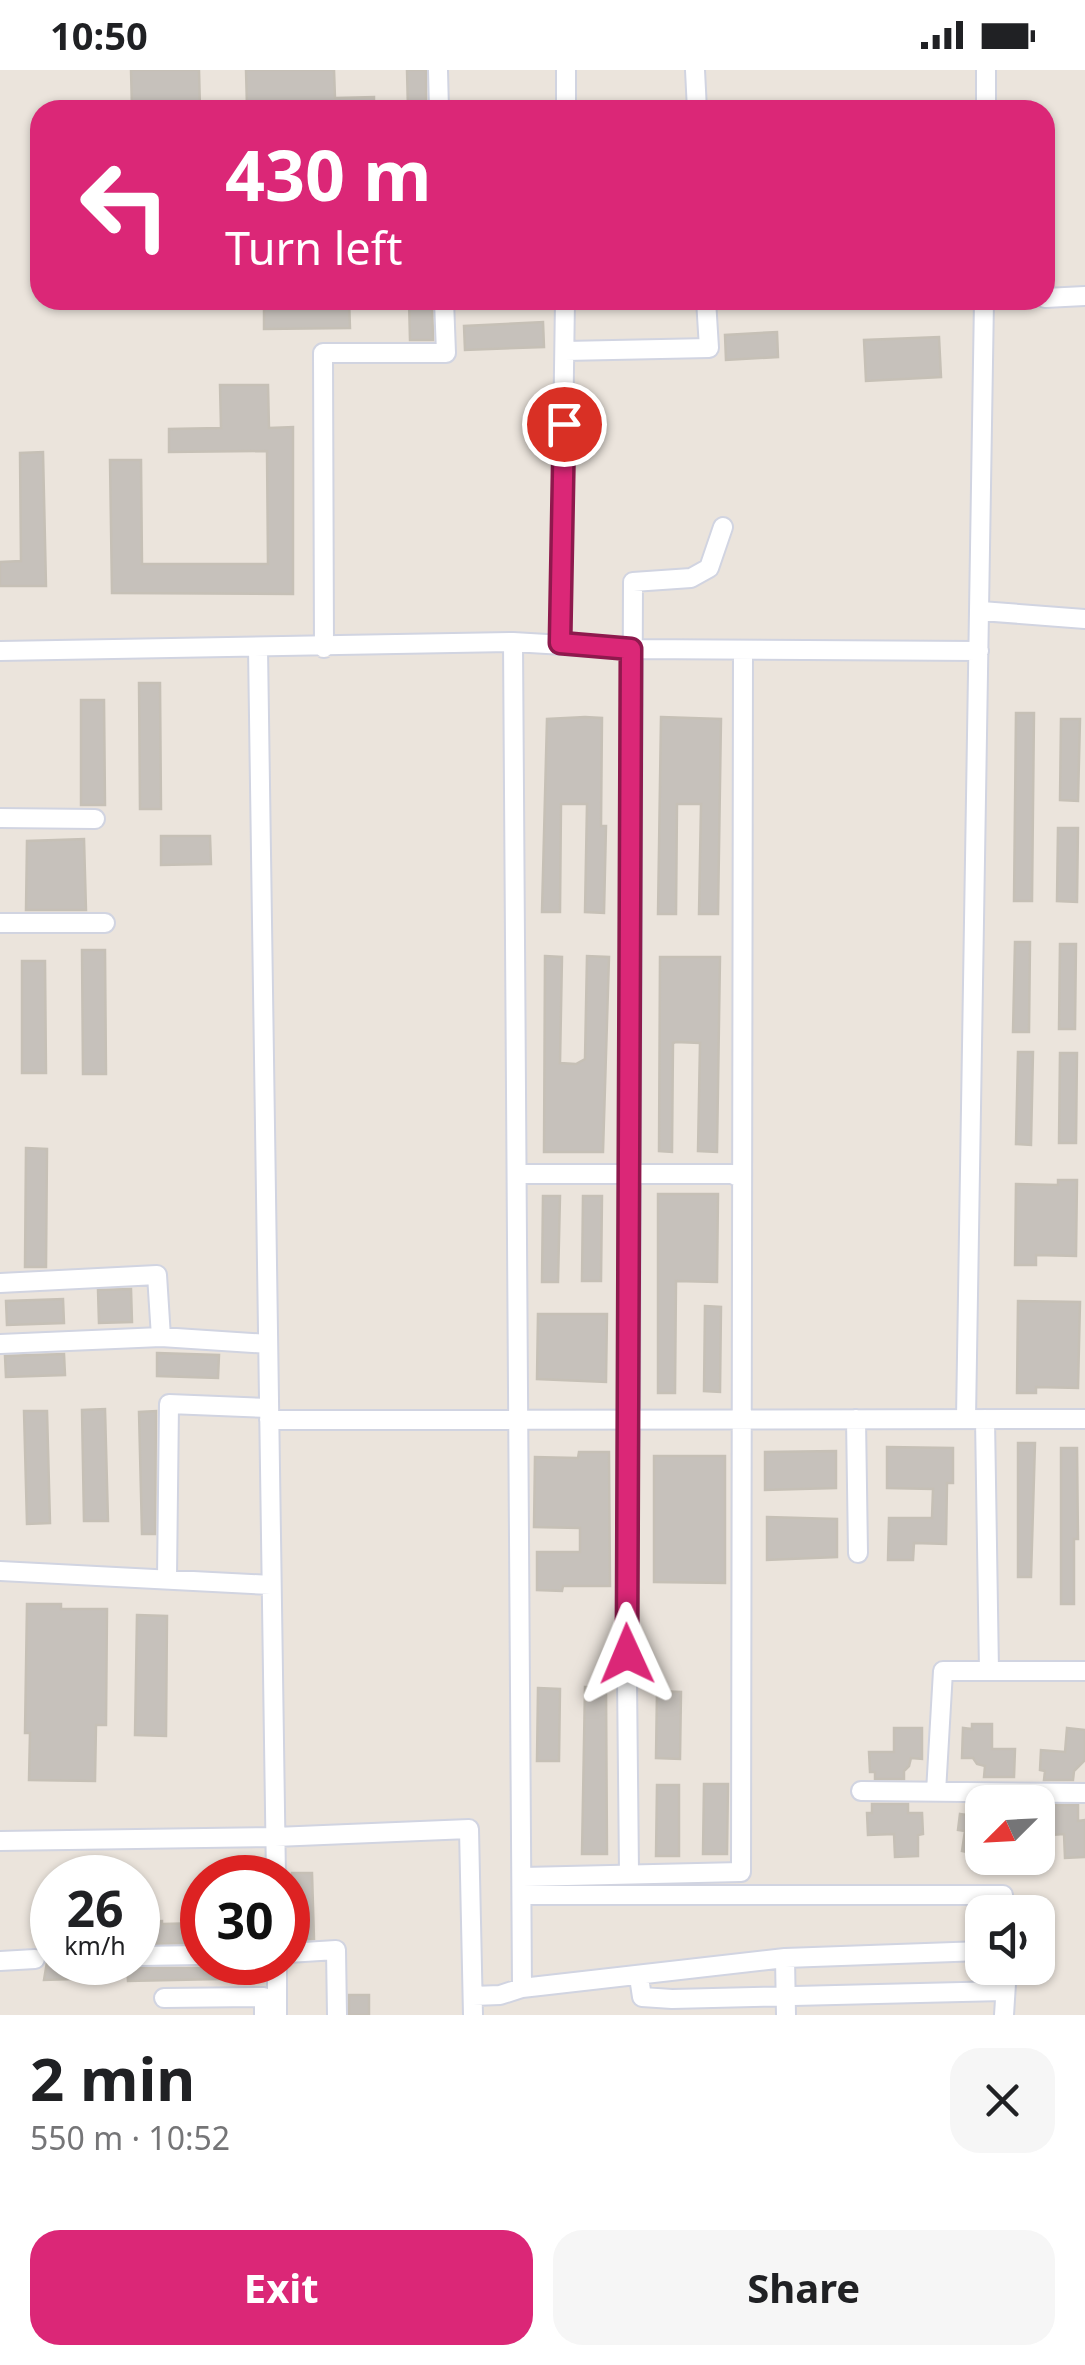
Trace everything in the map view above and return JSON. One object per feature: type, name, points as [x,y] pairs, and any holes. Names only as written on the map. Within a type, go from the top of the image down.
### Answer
[{"type":"street","points":[[438,70],[439,100]]},
{"type":"street","points":[[566,70],[566,100]]},
{"type":"street","points":[[695,70],[696,100]]},
{"type":"street","points":[[986,70],[986,100]]},
{"type":"street","points":[[1055,298],[1085,296]]},
{"type":"street","points":[[324,648],[322,353],[446,353],[444,310]]},
{"type":"street","points":[[560,643],[565,310]]},
{"type":"street","points":[[565,351],[709,348],[707,310]]},
{"type":"street","points":[[984,310],[976,1419],[989,1671]]},
{"type":"street","points":[[629,1873],[626,1580],[633,582],[692,578],[709,568],[724,528]]},
{"type":"street","points":[[980,610],[1085,619]]},
{"type":"street","points":[[514,642],[522,1988]]},
{"type":"street","points":[[0,651],[514,642],[631,649],[979,650]]},
{"type":"street","points":[[258,648],[275,1855]]},
{"type":"street","points":[[523,1886],[629,1873],[741,1872],[743,650]]},
{"type":"street","points":[[0,818],[95,819]]},
{"type":"street","points":[[0,923],[105,923]]},
{"type":"street","points":[[518,1174],[732,1174],[742,1178]]},
{"type":"street","points":[[0,1283],[157,1275],[161,1337]]},
{"type":"street","points":[[0,1344],[161,1337],[268,1344]]},
{"type":"street","points":[[168,1578],[169,1404],[269,1414],[517,1420],[1085,1419]]},
{"type":"street","points":[[856,1419],[858,1553]]},
{"type":"street","points":[[0,1571],[272,1586]]},
{"type":"street","points":[[936,1792],[943,1672],[1085,1671]]},
{"type":"street","points":[[861,1791],[1085,1793]]},
{"type":"street","points":[[0,1842],[469,1829],[473,2006],[522,1988],[785,1958],[965,1952]]},
{"type":"street","points":[[523,1886],[969,1895]]},
{"type":"street","points":[[310,1952],[336,1950],[337,2015]]},
{"type":"street","points":[[785,1958],[786,2015]]},
{"type":"street","points":[[0,1960],[30,1959]]},
{"type":"street","points":[[640,1977],[642,1996],[673,2007],[786,1995],[1004,1991]]},
{"type":"street","points":[[277,1985],[278,2015]]},
{"type":"street","points":[[1004,2015],[1005,1985]]},
{"type":"street","points":[[500,1994],[501,2015]]},
{"type":"street","points":[[878,1995],[878,2015]]},
{"type":"street","points":[[164,1998],[264,1997],[264,2015]]},
{"type":"building","points":[[131,70],[199,70],[200,100],[132,100]]},
{"type":"building","points":[[246,70],[334,70],[335,98],[374,97],[374,100],[247,100]]},
{"type":"building","points":[[407,70],[426,70],[426,100],[408,100]]},
{"type":"building","points":[[264,310],[349,310],[350,328],[264,329]]},
{"type":"building","points":[[409,310],[432,310],[433,340],[410,340]]},
{"type":"building","points":[[543,322],[544,347],[465,350],[464,326]]},
{"type":"building","points":[[777,332],[778,357],[726,360],[725,335]]},
{"type":"building","points":[[939,337],[941,377],[866,381],[864,340]]},
{"type":"building","points":[[220,385],[268,385],[269,428],[293,427],[293,594],[112,593],[110,460],[141,460],[142,564],[268,564],[267,451],[169,452],[169,429],[221,428]]},
{"type":"building","points":[[43,452],[46,586],[0,586],[0,562],[21,561],[20,453]]},
{"type":"building","points":[[139,683],[160,683],[161,809],[140,809]]},
{"type":"building","points":[[81,700],[104,700],[105,805],[81,805]]},
{"type":"building","points":[[1016,713],[1034,713],[1032,901],[1014,901]]},
{"type":"building","points":[[661,717],[721,719],[718,914],[699,914],[701,804],[677,804],[676,914],[658,914]]},
{"type":"building","points":[[602,718],[604,913],[585,912],[587,804],[561,804],[560,912],[542,912],[547,719]]},
{"type":"building","points":[[1061,719],[1080,719],[1078,801],[1060,800]]},
{"type":"building","points":[[1058,828],[1078,828],[1077,902],[1057,901]]},
{"type":"building","points":[[161,836],[210,836],[211,864],[161,865]]},
{"type":"building","points":[[84,839],[86,910],[26,910],[27,841]]},
{"type":"building","points":[[1015,942],[1030,942],[1029,1032],[1013,1032]]},
{"type":"building","points":[[1060,944],[1076,944],[1075,1029],[1059,1029]]},
{"type":"building","points":[[82,950],[105,950],[106,1074],[83,1074]]},
{"type":"building","points":[[545,956],[562,957],[560,1063],[576,1064],[585,1059],[587,956],[609,957],[603,1152],[544,1152]]},
{"type":"building","points":[[660,957],[720,957],[717,1152],[698,1151],[700,1043],[676,1042],[672,1152],[659,1151]]},
{"type":"building","points":[[22,961],[45,961],[46,1073],[22,1073]]},
{"type":"building","points":[[1018,1052],[1033,1052],[1031,1145],[1016,1144]]},
{"type":"building","points":[[1060,1053],[1077,1053],[1076,1143],[1059,1143]]},
{"type":"building","points":[[26,1148],[47,1149],[46,1267],[25,1267]]},
{"type":"building","points":[[1058,1180],[1077,1180],[1076,1256],[1036,1255],[1036,1265],[1015,1265],[1016,1184],[1058,1185]]},
{"type":"building","points":[[658,1194],[718,1194],[717,1282],[676,1281],[675,1393],[658,1393]]},
{"type":"building","points":[[543,1196],[560,1196],[558,1282],[542,1282]]},
{"type":"building","points":[[583,1196],[602,1196],[601,1281],[582,1281]]},
{"type":"building","points":[[131,1289],[132,1322],[99,1323],[98,1290]]},
{"type":"building","points":[[63,1299],[64,1323],[7,1325],[6,1301]]},
{"type":"building","points":[[1018,1301],[1080,1302],[1078,1388],[1036,1387],[1036,1393],[1017,1393]]},
{"type":"building","points":[[705,1306],[721,1307],[720,1392],[704,1391]]},
{"type":"building","points":[[538,1314],[607,1314],[606,1382],[537,1379]]},
{"type":"building","points":[[157,1353],[219,1355],[218,1378],[157,1376]]},
{"type":"building","points":[[64,1354],[65,1375],[6,1377],[5,1356]]},
{"type":"building","points":[[105,1409],[108,1521],[84,1521],[82,1410]]},
{"type":"building","points":[[24,1411],[47,1411],[50,1523],[27,1524]]},
{"type":"building","points":[[156,1411],[155,1534],[142,1534],[139,1412]]},
{"type":"building","points":[[1018,1443],[1035,1443],[1031,1577],[1018,1577]]},
{"type":"building","points":[[887,1447],[953,1448],[953,1483],[947,1483],[946,1544],[914,1543],[913,1560],[888,1560],[889,1518],[932,1518],[933,1489],[887,1488]]},
{"type":"building","points":[[1061,1448],[1077,1448],[1074,1604],[1061,1604]]},
{"type":"building","points":[[836,1451],[836,1488],[765,1490],[765,1452]]},
{"type":"building","points":[[579,1452],[609,1452],[610,1586],[537,1590],[537,1552],[580,1552],[580,1528],[534,1527],[535,1457],[578,1458]]},
{"type":"building","points":[[654,1456],[725,1456],[725,1583],[654,1582]]},
{"type":"building","points":[[767,1517],[837,1519],[837,1557],[767,1560]]},
{"type":"building","points":[[27,1604],[107,1609],[106,1725],[96,1725],[95,1781],[29,1780],[30,1733],[25,1733]]},
{"type":"building","points":[[137,1615],[167,1616],[166,1736],[135,1735]]},
{"type":"building","points":[[585,1687],[606,1687],[607,1854],[582,1854]]},
{"type":"building","points":[[538,1688],[560,1689],[559,1761],[537,1761]]},
{"type":"building","points":[[657,1691],[681,1692],[680,1759],[656,1758]]},
{"type":"building","points":[[972,1724],[992,1724],[992,1749],[1015,1749],[1014,1777],[984,1777],[985,1766],[973,1758],[962,1758],[963,1728],[972,1729]]},
{"type":"building","points":[[894,1728],[922,1728],[922,1759],[911,1758],[904,1779],[875,1779],[875,1772],[870,1772],[869,1752],[894,1752]]},
{"type":"building","points":[[1067,1728],[1085,1730],[1085,1760],[1074,1771],[1073,1780],[1044,1780],[1041,1750],[1065,1752]]},
{"type":"building","points":[[704,1784],[728,1784],[727,1854],[703,1854]]},
{"type":"building","points":[[657,1785],[679,1785],[679,1856],[656,1856]]},
{"type":"building","points":[[872,1804],[908,1804],[908,1813],[922,1813],[918,1856],[895,1857],[894,1834],[868,1835],[867,1813],[872,1813]]},
{"type":"building","points":[[1055,1805],[1078,1805],[1078,1821],[1085,1820],[1085,1857],[1065,1858],[1064,1834],[1055,1835]]},
{"type":"building","points":[[960,1814],[965,1815],[965,1831],[958,1830]]},
{"type":"building","points":[[310,1873],[312,1873],[314,1939],[310,1939]]},
{"type":"building","points":[[160,1921],[180,1924],[180,1943],[160,1944]]},
{"type":"building","points":[[160,1968],[180,1968],[180,1980],[160,1980]]},
{"type":"building","points":[[349,1995],[369,1995],[369,2015],[349,2015]]},
{"type":"route","points":[[564,424],[560,643],[631,649],[627,1654]]}]
